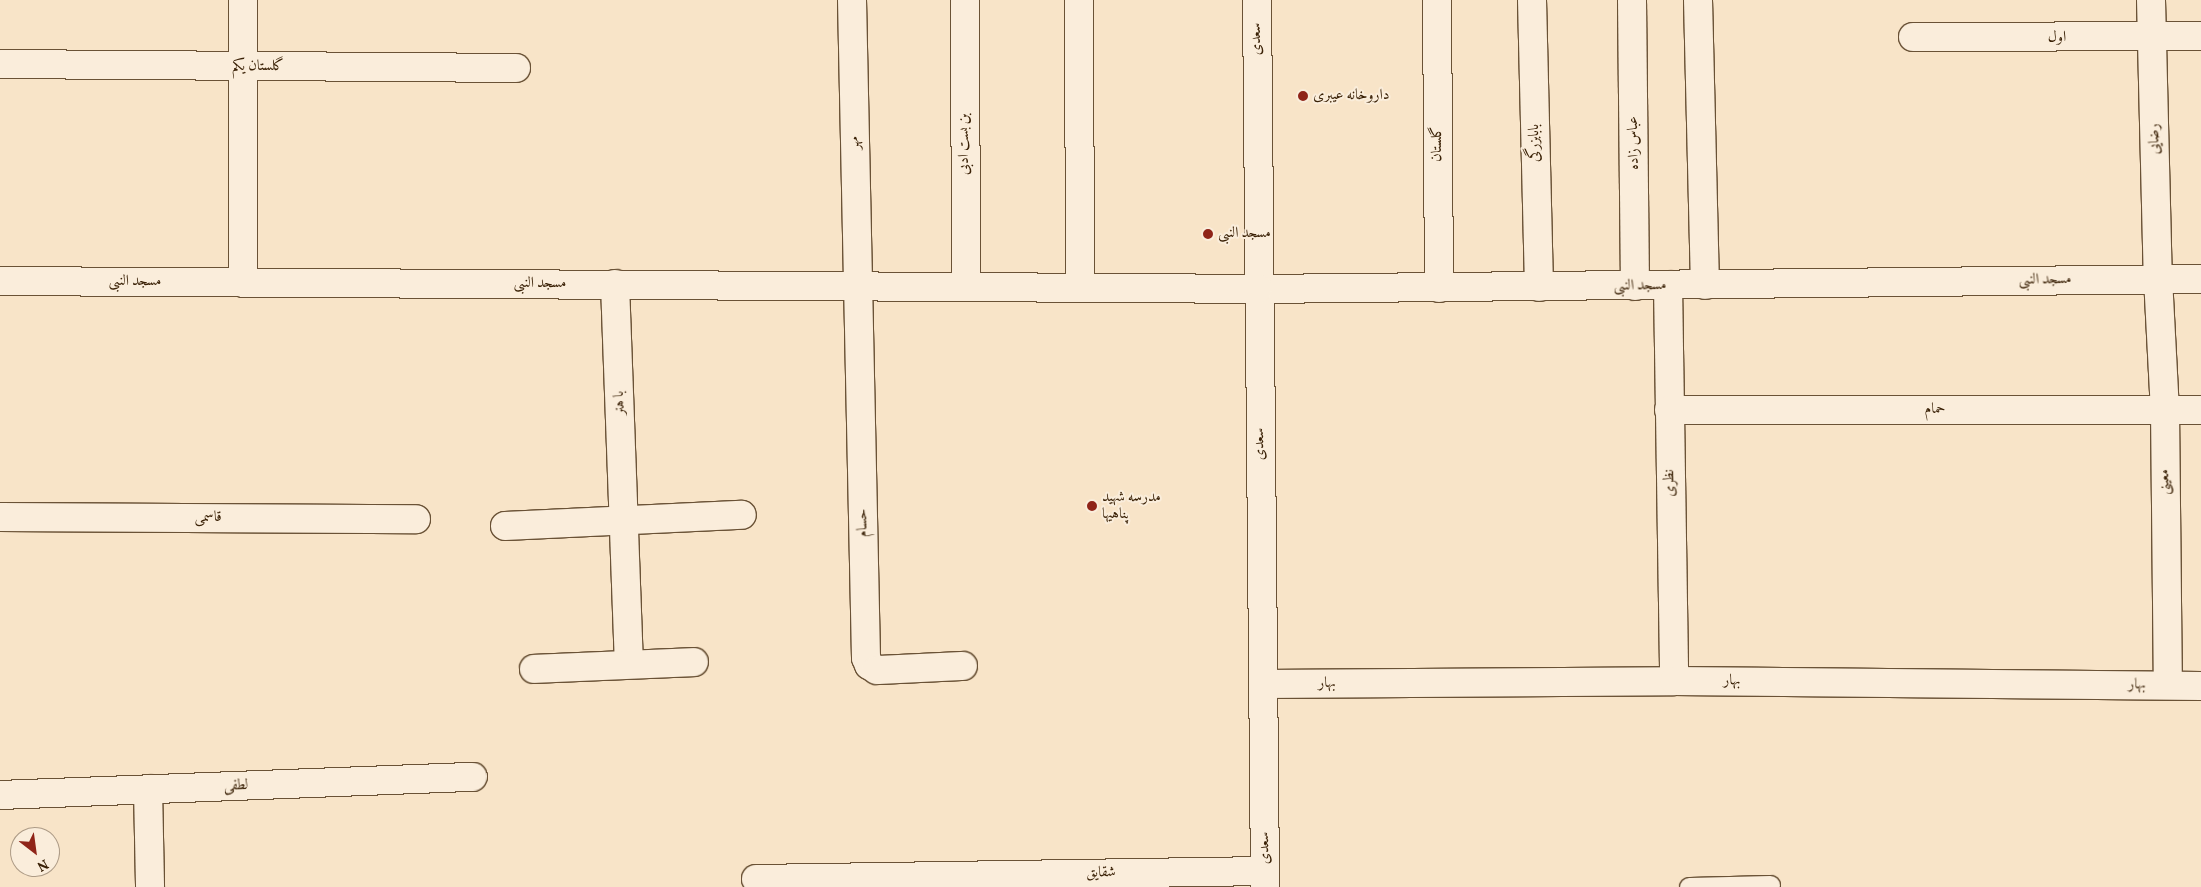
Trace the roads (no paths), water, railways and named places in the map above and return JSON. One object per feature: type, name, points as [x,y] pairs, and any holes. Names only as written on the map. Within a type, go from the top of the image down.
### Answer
[{"type":"street","points":[[243,0],[243,283]]},
{"type":"street","name":"مهر","points":[[852,0],[858,286]]},
{"type":"street","name":"بن بست ادبی","points":[[965,0],[966,287]]},
{"type":"street","points":[[1079,0],[1080,288]]},
{"type":"street","name":"سعدی","points":[[1257,0],[1258,289],[1265,879]]},
{"type":"street","name":"گلستان","points":[[1438,0],[1439,288]]},
{"type":"street","name":"بابابزرگی","points":[[1532,0],[1539,287]]},
{"type":"street","name":"عباس زاده","points":[[1632,0],[1635,286]]},
{"type":"street","points":[[1698,0],[1705,285]]},
{"type":"street","name":"رضایی","points":[[2151,0],[2158,278]]},
{"type":"street","name":"اول","points":[[1912,37],[2152,38],[2201,36]]},
{"type":"street","name":"گلستان یکم","points":[[0,64],[516,68]]},
{"type":"street","name":"معینی","points":[[2158,278],[2164,410],[2168,685]]},
{"type":"street","name":"مسجد النبی","points":[[0,281],[1258,289],[2201,279]]},
{"type":"street","name":"با هنر","points":[[615,284],[626,521],[630,664]]},
{"type":"street","name":"نظری","points":[[1668,285],[1674,681]]},
{"type":"street","name":"حسام","points":[[858,286],[866,658],[869,665],[877,670],[963,666]]},
{"type":"street","name":"حمام","points":[[1669,410],[2201,410]]},
{"type":"street","points":[[504,526],[742,515]]},
{"type":"street","name":"قاسمی","points":[[0,517],[416,520]]},
{"type":"street","points":[[534,669],[694,662]]},
{"type":"street","name":"بهار","points":[[1263,684],[1674,681],[2201,686]]},
{"type":"street","name":"لطفی","points":[[0,795],[473,777]]},
{"type":"street","points":[[148,789],[150,887]]},
{"type":"street","name":"شقایق","points":[[756,879],[871,882],[1265,879]]},
{"type":"lane","points":[[1689,887],[1770,885]]},
{"type":"place","name":"داروخانه عیبری","points":[[1303,96]]},
{"type":"place","name":"مسجد النبی","points":[[1208,234]]},
{"type":"place","name":"مدرسه شهید پناهیها","points":[[1092,506]]}]
